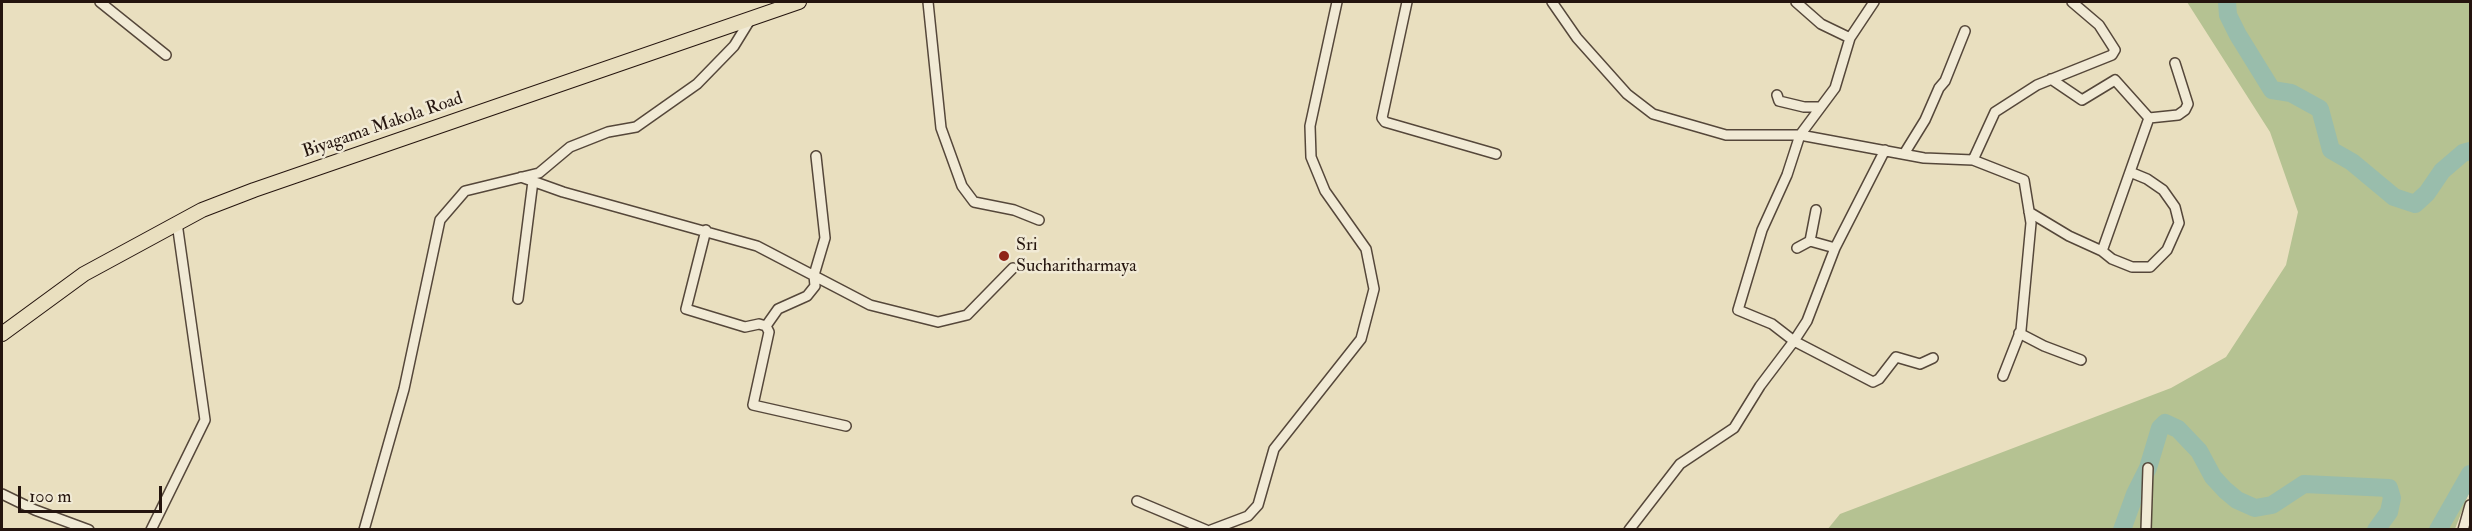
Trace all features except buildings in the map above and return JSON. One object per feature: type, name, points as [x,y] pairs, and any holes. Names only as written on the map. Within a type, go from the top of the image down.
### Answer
[{"type":"main road","name":"Biyagama Makola Road","points":[[2,334],[84,274],[202,210],[276,182],[799,2]]},
{"type":"street","points":[[100,2],[166,55]]},
{"type":"street","points":[[928,2],[941,128],[962,186],[974,202],[1014,210],[1039,220]]},
{"type":"street","points":[[1211,530],[1248,516],[1258,505],[1274,449],[1360,339],[1374,289],[1366,249],[1325,191],[1311,157],[1310,126],[1337,2]]},
{"type":"street","points":[[1407,2],[1382,118],[1385,122],[1496,154]]},
{"type":"street","points":[[1552,2],[1577,38],[1627,94],[1653,114],[1726,135],[1800,135],[1924,158],[1973,160],[2024,180],[2031,223],[2019,333],[2003,376]]},
{"type":"street","points":[[1796,2],[1821,24],[1850,38]]},
{"type":"street","points":[[1874,2],[1850,38],[1835,88],[1800,135],[1787,175],[1762,230],[1738,310],[1772,324],[1794,342],[1873,382],[1879,379],[1896,357],[1920,364],[1933,358]]},
{"type":"street","points":[[1973,160],[1995,112],[2037,85],[2112,55],[2115,50],[2099,25],[2072,2]]},
{"type":"street","points":[[364,530],[404,389],[440,220],[465,191],[539,173],[570,147],[608,132],[636,127],[697,84],[734,46],[750,20]]},
{"type":"street","points":[[1904,154],[1925,120],[1939,88],[1945,81],[1965,31]]},
{"type":"street","points":[[2149,118],[2178,115],[2185,110],[2188,104],[2175,63]]},
{"type":"street","points":[[2051,79],[2082,100],[2115,80],[2149,118]]},
{"type":"street","points":[[1777,95],[1779,101],[1804,107],[1820,107]]},
{"type":"street","points":[[2102,251],[2149,118]]},
{"type":"street","points":[[1629,530],[1680,464],[1734,428],[1760,386],[1794,342],[1807,321],[1835,248],[1885,150]]},
{"type":"street","points":[[766,326],[778,309],[807,296],[815,286],[814,275],[825,238],[816,156]]},
{"type":"street","points":[[2029,212],[2069,236],[2102,251],[2112,259],[2132,267],[2150,267],[2167,250],[2179,223],[2175,207],[2163,190],[2147,179],[2130,172]]},
{"type":"street","points":[[521,177],[606,204],[757,246],[870,305],[939,322],[967,315],[1013,268]]},
{"type":"street","points":[[518,299],[533,181]]},
{"type":"street","points":[[1810,241],[1816,210]]},
{"type":"street","points":[[151,530],[205,420],[177,223]]},
{"type":"street","points":[[706,230],[686,309],[745,327],[759,324],[766,326],[769,332],[753,405],[846,426]]},
{"type":"street","points":[[1797,248],[1810,241],[1835,248]]},
{"type":"street","points":[[2019,333],[2044,346],[2082,360]]},
{"type":"street","points":[[2146,530],[2148,468]]},
{"type":"street","points":[[2,494],[35,510],[89,530]]},
{"type":"street","points":[[1137,501],[1206,530]]},
{"type":"street","points":[[2463,530],[2470,505]]},
{"type":"green space","points":[[2187,2],[2470,2],[2470,490],[2455,529],[1827,530],[1840,514],[2171,388],[2226,357],[2286,265],[2298,212],[2270,132]]},
{"type":"waterway","points":[[2227,2],[2228,15],[2238,35],[2272,90],[2291,93],[2320,109],[2331,150],[2352,162],[2394,197],[2415,204],[2427,193],[2442,171],[2463,153],[2470,151]]},
{"type":"waterway","points":[[2122,530],[2135,494],[2148,468],[2160,428],[2165,423],[2178,429],[2199,451],[2213,477],[2225,490],[2237,500],[2255,508],[2272,505],[2304,484],[2389,488],[2392,498],[2389,512],[2376,530]]},
{"type":"waterway","points":[[2438,530],[2470,474]]},
{"type":"place","name":"Sri Sucharitharmaya","points":[[1004,256]]}]
